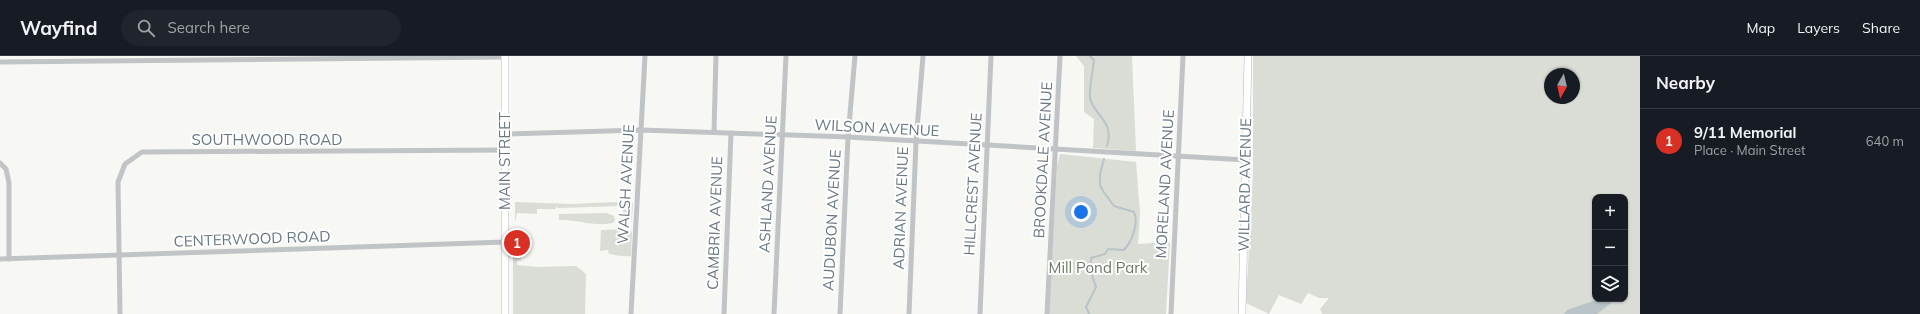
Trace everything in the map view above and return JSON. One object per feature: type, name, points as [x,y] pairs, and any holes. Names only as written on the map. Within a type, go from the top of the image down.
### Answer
[{"type":"main road","name":"MAIN STREET","points":[[505,56],[505,314]]},
{"type":"main road","name":"WILLARD AVENUE","points":[[1242,314],[1248,56]]},
{"type":"street","points":[[0,62],[32,59],[505,56]]},
{"type":"street","name":"WALSH AVENUE","points":[[631,314],[645,56]]},
{"type":"street","points":[[714,132],[716,56]]},
{"type":"street","name":"ASHLAND AVENUE","points":[[774,314],[786,56]]},
{"type":"street","name":"AUDUBON AVENUE","points":[[840,314],[848,137],[855,56]]},
{"type":"street","name":"ADRIAN AVENUE","points":[[909,314],[916,142],[923,56]]},
{"type":"street","name":"HILLCREST AVENUE","points":[[980,314],[991,56]]},
{"type":"street","name":"BROOKDALE AVENUE","points":[[1047,314],[1060,56]]},
{"type":"street","name":"MORELAND AVENUE","points":[[1171,314],[1183,56]]},
{"type":"street","name":"WILSON AVENUE","points":[[506,134],[641,130],[714,132],[782,136],[848,137],[987,147],[1246,160]]},
{"type":"street","name":"CAMBRIA AVENUE","points":[[724,314],[731,133]]},
{"type":"street","name":"SOUTHWOOD ROAD","points":[[120,314],[118,182],[125,164],[142,152],[506,150]]},
{"type":"street","points":[[0,163],[6,170],[9,183],[9,258]]},
{"type":"street","name":"CENTERWOOD ROAD","points":[[0,259],[505,242]]},
{"type":"green space","points":[[1076,56],[1132,56],[1136,151],[1093,148],[1094,119],[1084,112],[1084,66]]},
{"type":"green space","points":[[1253,56],[1640,56],[1640,314],[1322,314],[1320,309],[1329,298],[1319,298],[1308,293],[1301,304],[1279,295],[1269,314],[1246,303],[1253,173]]},
{"type":"green space","name":"Mill Pond Park","points":[[1060,154],[1136,162],[1140,213],[1138,244],[1170,242],[1166,314],[1049,314],[1057,166]]},
{"type":"green space","points":[[515,202],[572,204],[614,202],[633,203],[632,219],[626,219],[621,206],[556,207],[556,209],[537,209],[537,214],[517,213],[515,222]]},
{"type":"green space","points":[[607,213],[614,216],[615,220],[613,223],[592,224],[559,220],[559,214]]},
{"type":"green space","points":[[627,229],[632,232],[631,256],[609,254],[608,250],[600,251],[601,230]]},
{"type":"green space","points":[[519,235],[521,238],[521,260],[517,261],[517,265],[538,267],[576,266],[586,274],[585,314],[513,314],[513,236]]},
{"type":"shaded area","points":[[1592,301],[1612,302],[1597,314],[1564,314],[1567,310]]},
{"type":"waterway","points":[[1090,56],[1094,60],[1090,98],[1095,110],[1103,119],[1108,130],[1109,137],[1107,146]]},
{"type":"waterway","points":[[1089,314],[1086,307],[1096,287],[1090,270],[1091,258],[1105,254],[1108,249],[1124,250],[1130,242],[1136,222],[1134,212],[1114,206],[1103,191],[1100,185],[1100,174],[1104,159]]},
{"type":"place","name":"9/11 Memorial","points":[[517,243]]}]
